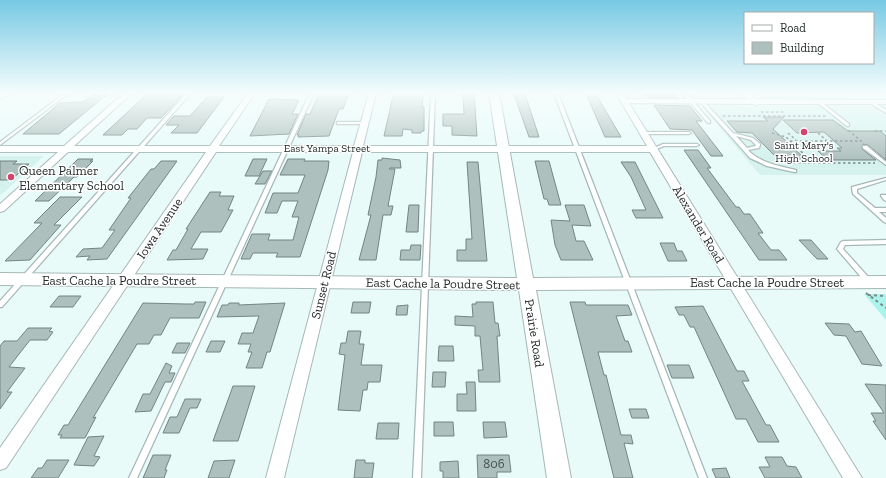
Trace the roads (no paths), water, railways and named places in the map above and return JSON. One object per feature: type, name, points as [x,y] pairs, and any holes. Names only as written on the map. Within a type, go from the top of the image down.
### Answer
[{"type":"street","points":[[0,209],[103,115]]},
{"type":"street","name":"Iowa Avenue","points":[[0,462],[235,115]]},
{"type":"street","name":"Sunset Road","points":[[275,478],[366,115]]},
{"type":"street","name":"Prairie Road","points":[[498,115],[559,478]]},
{"type":"street","name":"Alexander Road","points":[[633,115],[853,478]]},
{"type":"street","name":"East Yampa Street","points":[[0,149],[654,149]]},
{"type":"street","name":"East Cache la Poudre Street","points":[[0,279],[527,284],[886,282]]},
{"type":"lane","points":[[0,144],[38,115]]},
{"type":"lane","points":[[0,305],[170,115]]},
{"type":"lane","points":[[132,478],[301,115]]},
{"type":"lane","points":[[417,478],[432,115]]},
{"type":"lane","points":[[564,115],[703,478]]},
{"type":"lane","points":[[703,115],[709,122]]},
{"type":"lane","points":[[714,115],[745,150],[758,161],[794,171]]},
{"type":"lane","points":[[834,115],[846,126]]},
{"type":"lane","points":[[338,123],[364,123]]},
{"type":"lane","points":[[644,133],[689,133]]},
{"type":"lane","points":[[731,134],[752,139],[758,145],[757,147],[745,150]]},
{"type":"lane","points":[[654,149],[663,145],[697,145]]},
{"type":"lane","points":[[864,147],[886,164]]},
{"type":"lane","points":[[886,178],[854,188],[855,193],[886,221]]},
{"type":"lane","points":[[874,210],[886,210]]},
{"type":"lane","points":[[869,282],[840,249],[843,242],[886,242]]},
{"type":"place","name":"Saint Mary's High School","points":[[804,132]]},
{"type":"place","name":"Queen Palmer Elementary School","points":[[11,177]]}]
